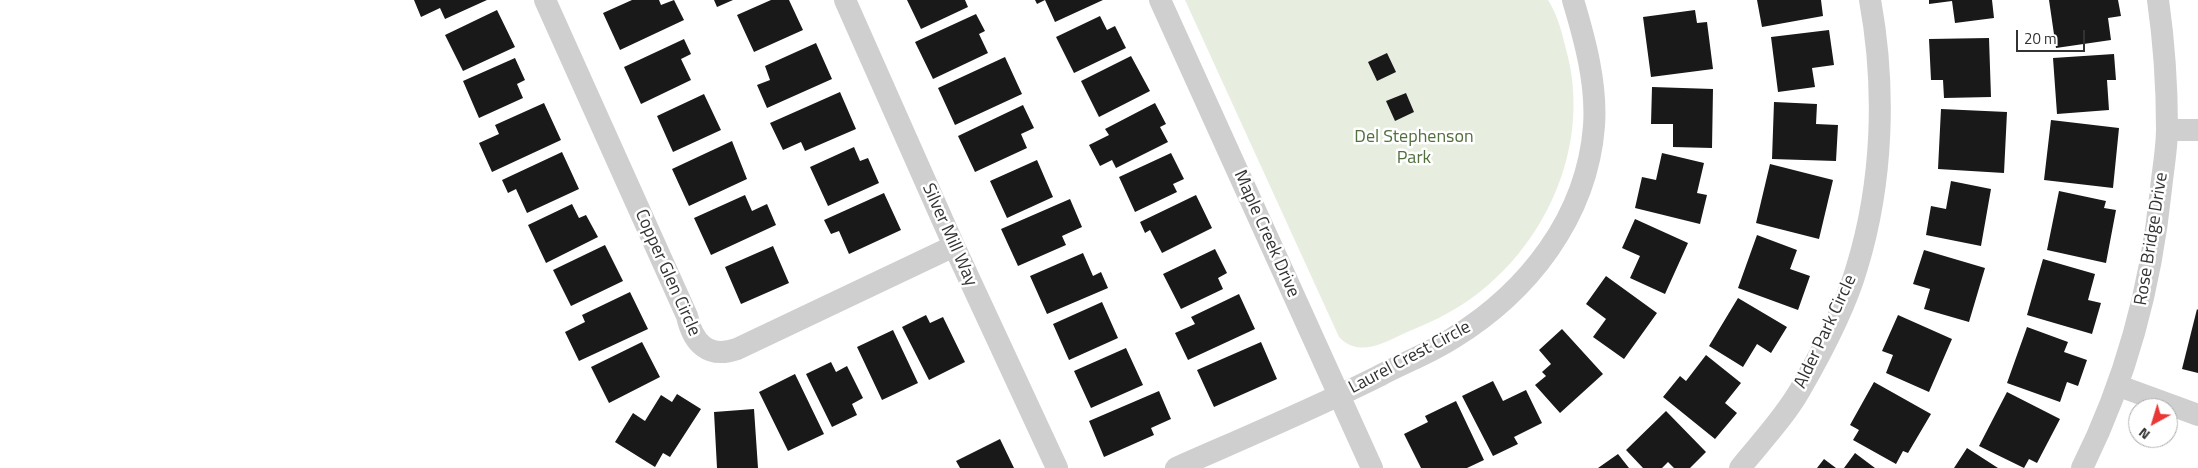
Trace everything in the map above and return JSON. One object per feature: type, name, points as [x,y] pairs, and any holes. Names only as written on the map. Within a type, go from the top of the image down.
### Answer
[{"type":"street","name":"Copper Glen Circle","points":[[545,0],[687,316],[690,332],[698,343],[711,351],[726,353],[737,349],[954,246]]},
{"type":"street","name":"Silver Mill Way","points":[[845,0],[954,246],[1057,468]]},
{"type":"street","name":"Maple Creek Drive","points":[[1160,0],[1372,468]]},
{"type":"street","name":"Laurel Crest Circle","points":[[1176,468],[1339,396],[1452,339],[1485,316],[1516,290],[1542,260],[1563,229],[1580,190],[1589,159],[1594,126],[1589,60],[1573,0]]},
{"type":"street","name":"Alder Park Circle","points":[[1740,468],[1799,392],[1836,320],[1857,267],[1876,170],[1878,129],[1878,71],[1870,0]]},
{"type":"street","name":"Rose Bridge Drive","points":[[2082,468],[2103,426],[2118,386],[2140,315],[2156,236],[2167,130],[2158,0]]},
{"type":"street","points":[[2167,130],[2198,130]]},
{"type":"street","points":[[2118,386],[2198,415]]},
{"type":"green space","name":"Del Stephenson Park","points":[[1185,0],[1548,0],[1558,20],[1568,57],[1573,91],[1572,126],[1566,160],[1555,193],[1540,224],[1520,252],[1496,278],[1461,305],[1430,322],[1371,347],[1355,347],[1347,343],[1339,337]]},
{"type":"building","points":[[414,0],[487,0],[445,19],[440,8],[421,17]]},
{"type":"building","points":[[632,0],[659,0],[661,5],[674,0],[684,20],[620,50],[603,13]]},
{"type":"building","points":[[714,0],[733,0],[717,7]]},
{"type":"building","points":[[771,0],[789,0],[803,30],[754,52],[737,15]]},
{"type":"building","points":[[907,0],[965,0],[968,7],[921,29]]},
{"type":"building","points":[[1035,0],[1045,0],[1037,4]]},
{"type":"building","points":[[1045,0],[1103,0],[1055,22]]},
{"type":"building","points":[[1757,0],[1821,0],[1823,16],[1762,27]]},
{"type":"building","points":[[1929,0],[1992,0],[1994,18],[1955,23],[1952,1],[1929,4]]},
{"type":"building","points":[[2049,0],[2118,0],[2121,16],[2108,18],[2111,40],[2056,48]]},
{"type":"building","points":[[497,10],[515,47],[463,71],[445,35]]},
{"type":"building","points":[[1695,10],[1697,23],[1707,22],[1713,69],[1651,77],[1643,17]]},
{"type":"building","points":[[976,14],[985,31],[979,34],[988,53],[933,79],[915,42]]},
{"type":"building","points":[[1100,16],[1107,30],[1115,26],[1126,48],[1074,73],[1056,37]]},
{"type":"building","points":[[1829,30],[1834,65],[1812,68],[1815,87],[1778,92],[1771,37]]},
{"type":"building","points":[[1989,38],[1991,97],[1944,98],[1943,80],[1931,80],[1929,39]]},
{"type":"building","points":[[684,39],[691,54],[681,59],[691,80],[641,104],[624,67]]},
{"type":"building","points":[[816,43],[832,79],[767,108],[757,85],[770,80],[765,66]]},
{"type":"building","points":[[1387,53],[1396,72],[1377,81],[1368,62]]},
{"type":"building","points":[[2114,54],[2116,80],[2107,80],[2109,110],[2057,114],[2053,58]]},
{"type":"building","points":[[1131,56],[1150,91],[1099,117],[1081,81]]},
{"type":"building","points":[[1005,57],[1022,94],[955,125],[938,88]]},
{"type":"building","points":[[515,58],[525,80],[517,84],[523,98],[479,118],[463,81]]},
{"type":"building","points":[[1652,87],[1713,89],[1712,148],[1673,147],[1673,124],[1651,124]]},
{"type":"building","points":[[840,92],[856,129],[805,151],[801,142],[783,150],[770,123]]},
{"type":"building","points":[[1406,93],[1414,112],[1395,121],[1386,101]]},
{"type":"building","points":[[704,94],[721,130],[673,152],[657,116]]},
{"type":"building","points":[[1774,102],[1817,104],[1816,124],[1838,125],[1836,161],[1772,159]]},
{"type":"building","points":[[544,103],[561,140],[492,172],[479,143],[499,134],[495,125]]},
{"type":"building","points":[[1155,103],[1166,124],[1160,127],[1168,142],[1116,168],[1112,160],[1100,166],[1089,145],[1109,135],[1105,129]]},
{"type":"building","points":[[1023,105],[1034,128],[1021,134],[1027,148],[975,172],[958,136]]},
{"type":"building","points":[[1941,109],[2007,112],[2004,173],[1938,169]]},
{"type":"building","points":[[2051,120],[2119,128],[2113,188],[2044,180]]},
{"type":"building","points":[[732,141],[747,179],[689,206],[672,169]]},
{"type":"building","points":[[854,147],[860,161],[868,158],[879,183],[828,206],[810,167]]},
{"type":"building","points":[[562,152],[579,189],[527,213],[516,189],[508,193],[502,180]]},
{"type":"building","points":[[1171,153],[1184,179],[1173,184],[1177,192],[1135,212],[1119,177]]},
{"type":"building","points":[[1662,153],[1704,163],[1697,193],[1707,195],[1700,224],[1635,208],[1642,177],[1656,180]]},
{"type":"building","points":[[1037,160],[1053,197],[1007,218],[990,181]]},
{"type":"building","points":[[1770,164],[1833,180],[1819,239],[1756,223]]},
{"type":"building","points":[[1951,181],[1991,189],[1981,246],[1926,235],[1931,206],[1946,209]]},
{"type":"building","points":[[2059,191],[2106,201],[2104,208],[2116,210],[2106,263],[2047,250]]},
{"type":"building","points":[[884,193],[901,230],[849,254],[839,231],[831,234],[824,220]]},
{"type":"building","points":[[745,195],[752,211],[767,204],[776,225],[711,255],[694,218]]},
{"type":"building","points":[[1196,195],[1212,228],[1162,253],[1150,230],[1145,233],[1140,222]]},
{"type":"building","points":[[1070,199],[1082,227],[1062,236],[1066,245],[1018,266],[1001,229]]},
{"type":"building","points":[[572,204],[579,218],[586,215],[598,237],[546,263],[528,225]]},
{"type":"building","points":[[1635,219],[1688,243],[1665,294],[1630,278],[1640,256],[1622,248]]},
{"type":"building","points":[[1757,235],[1797,250],[1790,269],[1810,276],[1798,310],[1738,288]]},
{"type":"building","points":[[605,245],[623,281],[571,306],[553,270]]},
{"type":"building","points":[[773,246],[789,283],[741,304],[725,267]]},
{"type":"building","points":[[1215,249],[1227,273],[1218,278],[1223,289],[1181,309],[1163,274]]},
{"type":"building","points":[[1924,250],[1985,268],[1969,322],[1924,309],[1930,289],[1913,284]]},
{"type":"building","points":[[1083,253],[1093,276],[1101,272],[1108,288],[1047,314],[1030,276]]},
{"type":"building","points":[[2043,259],[2095,274],[2088,300],[2101,303],[2092,334],[2027,315]]},
{"type":"building","points":[[1606,276],[1657,313],[1624,359],[1593,337],[1606,319],[1586,304]]},
{"type":"building","points":[[630,292],[648,329],[579,361],[565,332],[585,322],[582,315]]},
{"type":"building","points":[[1239,294],[1255,329],[1188,360],[1175,333],[1195,324],[1191,317]]},
{"type":"building","points":[[1738,298],[1787,327],[1771,353],[1757,344],[1743,367],[1709,346]]},
{"type":"building","points":[[1102,302],[1118,338],[1069,360],[1053,324]]},
{"type":"building","points":[[2198,310],[2198,373],[2182,369]]},
{"type":"building","points":[[926,315],[930,323],[943,317],[965,362],[929,380],[902,327]]},
{"type":"building","points":[[1898,315],[1952,339],[1929,392],[1886,373],[1893,355],[1882,351]]},
{"type":"building","points":[[2027,327],[2068,342],[2064,352],[2087,360],[2078,386],[2067,382],[2060,402],[2007,383]]},
{"type":"building","points":[[1562,329],[1603,374],[1560,413],[1535,385],[1546,376],[1542,372],[1551,364],[1539,350]]},
{"type":"building","points":[[893,330],[918,383],[882,400],[857,347]]},
{"type":"building","points":[[642,342],[660,377],[609,403],[591,367]]},
{"type":"building","points":[[1261,342],[1277,379],[1214,407],[1197,370]]},
{"type":"building","points":[[1126,348],[1143,385],[1091,408],[1074,371]]},
{"type":"building","points":[[1706,355],[1741,383],[1725,403],[1737,413],[1715,439],[1663,397],[1680,376],[1686,381]]},
{"type":"building","points":[[831,362],[836,372],[847,366],[863,398],[852,404],[857,415],[832,427],[806,374]]},
{"type":"building","points":[[795,374],[824,434],[788,451],[759,392]]},
{"type":"building","points":[[1493,381],[1503,401],[1526,390],[1542,423],[1514,437],[1518,444],[1493,456],[1462,396]]},
{"type":"building","points":[[1874,382],[1931,414],[1908,453],[1903,451],[1896,464],[1853,440],[1859,430],[1850,425]]},
{"type":"building","points":[[1159,391],[1171,419],[1151,428],[1154,435],[1104,457],[1089,421]]},
{"type":"building","points":[[2007,392],[2060,419],[2037,463],[2029,459],[2024,468],[1979,446]]},
{"type":"building","points":[[677,394],[701,409],[670,457],[663,453],[655,467],[615,442],[633,413],[645,421],[661,395],[672,402]]},
{"type":"building","points":[[1456,401],[1484,460],[1467,468],[1421,468],[1404,434],[1428,422],[1425,416]]},
{"type":"building","points":[[754,409],[758,468],[717,468],[714,412]]},
{"type":"building","points":[[1666,411],[1706,452],[1690,468],[1674,468],[1668,462],[1662,468],[1643,468],[1626,450]]},
{"type":"building","points":[[1000,439],[1014,468],[960,468],[956,461]]},
{"type":"building","points":[[1967,448],[1998,468],[1954,468]]},
{"type":"building","points":[[1855,453],[1875,468],[1844,468]]},
{"type":"building","points":[[1618,454],[1629,468],[1598,468]]},
{"type":"building","points":[[1824,459],[1836,468],[1817,468]]}]
